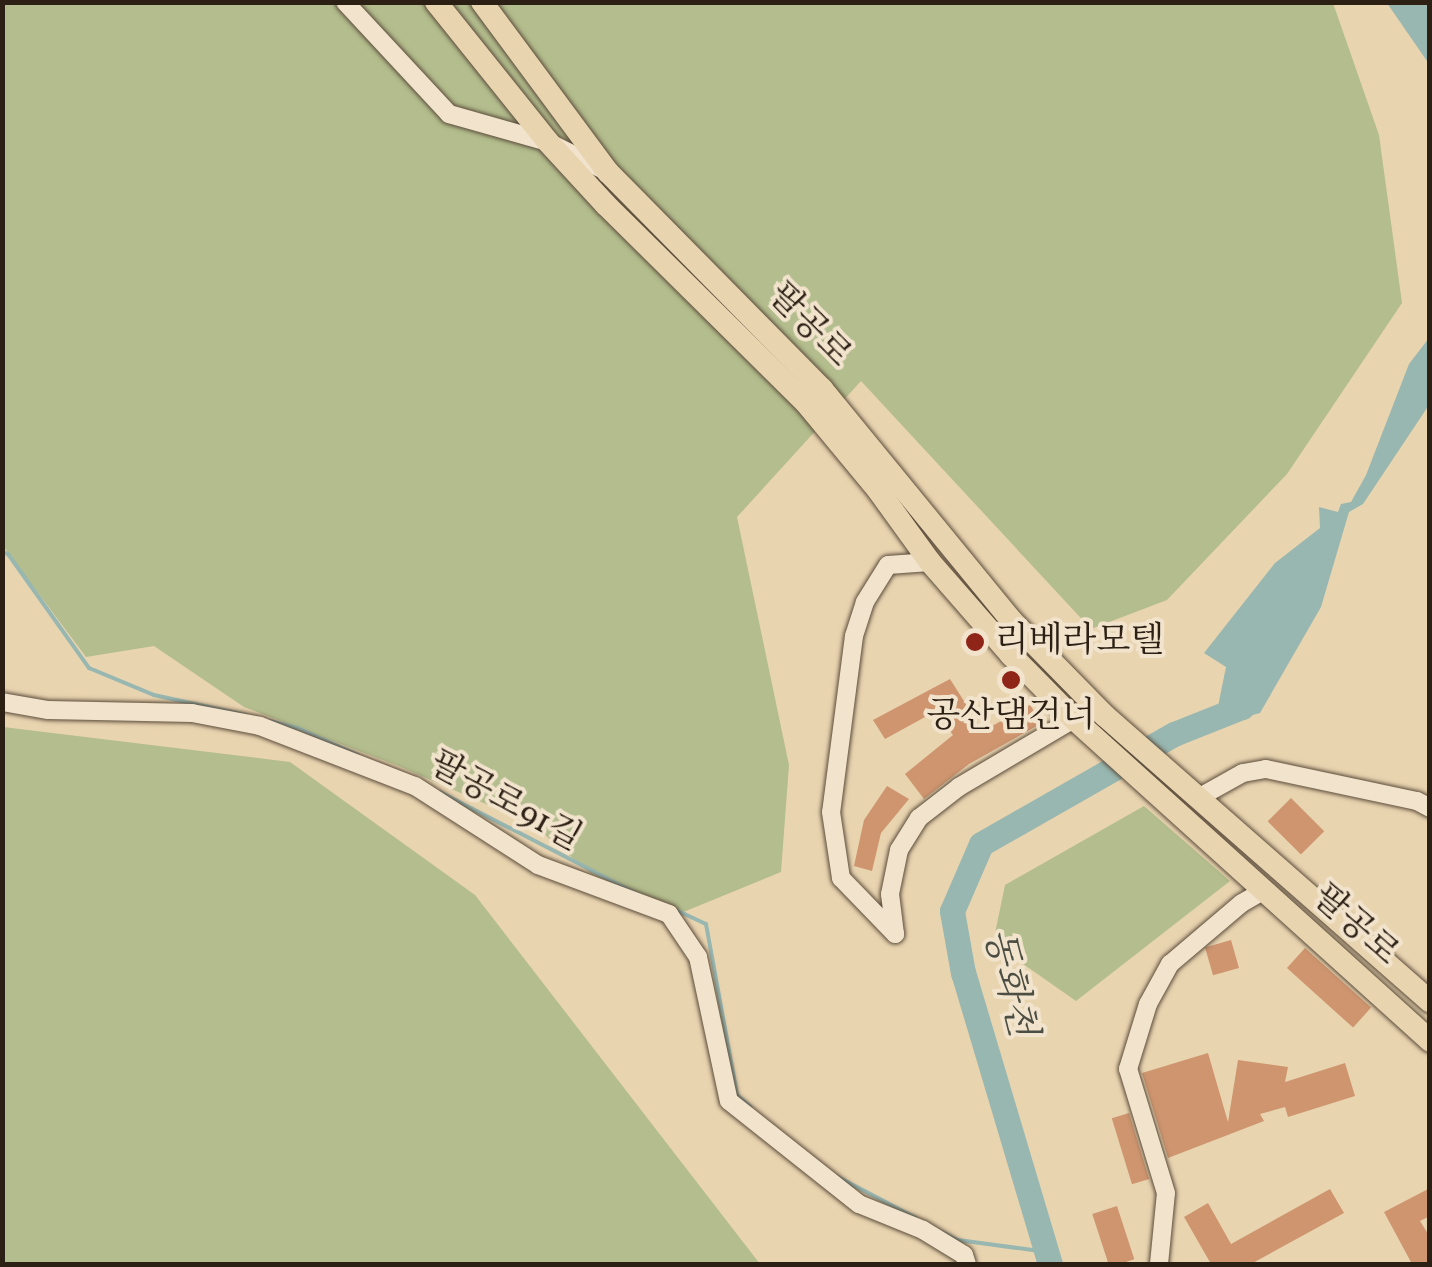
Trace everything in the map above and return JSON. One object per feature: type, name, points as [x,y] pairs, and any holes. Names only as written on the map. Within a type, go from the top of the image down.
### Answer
[{"type":"main road","name":"팔공로","points":[[436,2],[548,142],[806,403],[878,490],[930,562],[1085,713],[1167,771],[1430,1001]]},
{"type":"main road","name":"팔공로","points":[[482,2],[608,172],[822,389],[1145,783],[1430,1041]]},
{"type":"street","points":[[346,2],[450,114],[548,142],[608,172]]},
{"type":"street","points":[[930,562],[888,565],[864,602],[854,636],[831,812],[841,878],[895,934],[890,894],[899,850],[919,818],[959,787],[1085,713]]},
{"type":"street","name":"팔공로91길","points":[[2,702],[48,710],[192,713],[260,726],[415,786],[538,865],[669,914],[698,956],[729,1101],[858,1204],[923,1230],[964,1255],[967,1264]]},
{"type":"street","points":[[1198,798],[1243,773],[1266,769],[1417,801],[1430,808]]},
{"type":"street","points":[[1159,1264],[1166,1193],[1128,1069],[1148,1004],[1170,964],[1242,903],[1263,891]]},
{"type":"green space","points":[[3,3],[1333,3],[1379,135],[1402,303],[1287,474],[1167,600],[1091,629],[861,381],[737,517],[789,765],[781,872],[681,913],[590,873],[532,824],[401,767],[244,707],[154,646],[86,657],[3,546]]},
{"type":"green space","points":[[3,727],[290,762],[475,895],[760,1264],[3,1264]]},
{"type":"green space","points":[[1144,806],[1230,881],[1076,1001],[993,943],[1005,885]]},
{"type":"water","points":[[1387,3],[1429,3],[1429,64]]},
{"type":"water","points":[[1429,338],[1429,405],[1363,504],[1349,512],[1321,607],[1260,713],[1214,726],[1226,667],[1204,653],[1275,563],[1320,528],[1319,507],[1338,512],[1341,504],[1351,502],[1366,475],[1409,364]]},
{"type":"building","points":[[950,679],[983,731],[1030,705],[1042,723],[969,764],[924,799],[905,774],[953,735],[936,711],[885,739],[873,720]]},
{"type":"building","points":[[887,786],[909,799],[881,833],[872,871],[854,866],[864,820]]},
{"type":"building","points":[[1291,798],[1324,831],[1301,855],[1268,821]]},
{"type":"building","points":[[1231,940],[1239,968],[1213,975],[1205,947]]},
{"type":"building","points":[[1305,948],[1371,1008],[1353,1028],[1287,968]]},
{"type":"building","points":[[1208,1053],[1228,1122],[1238,1060],[1288,1067],[1285,1082],[1345,1063],[1355,1096],[1288,1117],[1285,1107],[1260,1114],[1264,1121],[1168,1158],[1142,1073]]},
{"type":"building","points":[[1129,1113],[1149,1179],[1132,1184],[1112,1118]]},
{"type":"building","points":[[1430,1188],[1430,1216],[1420,1221],[1430,1237],[1430,1264],[1412,1264],[1384,1212]]},
{"type":"building","points":[[1330,1189],[1344,1213],[1251,1264],[1211,1264],[1184,1217],[1208,1203],[1231,1244]]},
{"type":"building","points":[[1117,1206],[1134,1259],[1109,1264],[1092,1214]]},
{"type":"waterway","points":[[2,552],[8,554],[89,668],[154,695],[246,715]]},
{"type":"waterway","name":"동화천","points":[[1050,1264],[963,973],[952,911],[981,844],[1174,734],[1242,707],[1245,701]]},
{"type":"waterway","points":[[270,721],[298,728],[358,755]]},
{"type":"waterway","points":[[440,792],[636,893]]},
{"type":"waterway","points":[[676,910],[706,924],[737,1095],[751,1107]]},
{"type":"waterway","points":[[836,1176],[916,1218]]},
{"type":"waterway","points":[[942,1232],[958,1240],[1047,1252]]},
{"type":"place","name":"리베라모텔","points":[[975,642]]},
{"type":"place","name":"공산댐건너","points":[[1011,680]]}]
